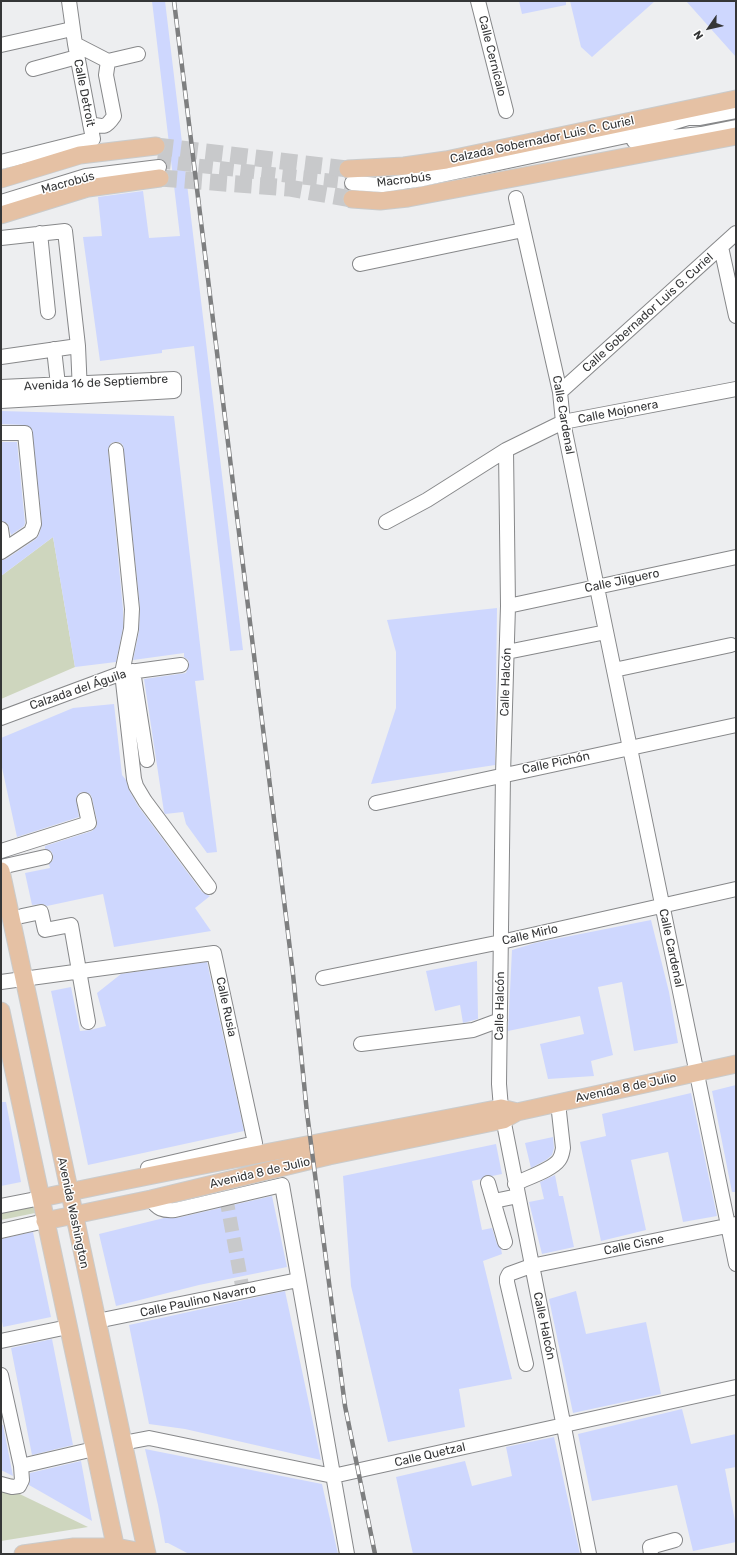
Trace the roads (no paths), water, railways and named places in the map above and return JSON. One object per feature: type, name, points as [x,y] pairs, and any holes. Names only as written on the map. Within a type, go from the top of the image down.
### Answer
[{"type":"main road","name":"Calzada Gobernador Luis C. Curiel","points":[[351,185],[404,166],[446,160],[736,99]]},
{"type":"main road","points":[[351,185],[380,201],[408,198],[736,136]]},
{"type":"main road","points":[[1,179],[80,155],[158,163]]},
{"type":"main road","points":[[1,215],[88,188],[158,163]]},
{"type":"main road","name":"Avenida Washington","points":[[1,871],[148,1554]]},
{"type":"main road","points":[[1,1011],[116,1550]]},
{"type":"main road","name":"Avenida 8 de Julio","points":[[41,1198],[131,1179],[507,1113],[736,1064]]},
{"type":"main road","name":"Avenida 8 de Julio","points":[[45,1221],[151,1199],[507,1113]]},
{"type":"main road","points":[[23,1554],[81,1550],[116,1550],[148,1554]]},
{"type":"street","name":"Calle Detroit","points":[[1,162],[93,139],[72,29],[69,1]]},
{"type":"street","name":"Calle Cernícalo","points":[[478,1],[506,111]]},
{"type":"street","points":[[1,44],[72,29]]},
{"type":"street","points":[[33,69],[76,51],[108,61],[138,54]]},
{"type":"street","points":[[90,124],[102,127],[108,125],[114,116],[106,74],[108,61]]},
{"type":"street","name":"Macrobús","points":[[351,185],[382,185],[423,179],[631,135],[688,118],[700,118],[736,111]]},
{"type":"street","name":"Macrobús","points":[[351,185],[384,190],[425,184],[483,170],[634,141],[701,134],[736,127]]},
{"type":"street","name":"Macrobús","points":[[1,194],[85,169],[158,163]]},
{"type":"street","name":"Macrobús","points":[[1,202],[86,176],[158,163]]},
{"type":"street","name":"Calle Cardenal","points":[[516,198],[560,392],[563,422],[696,1072],[732,1225],[736,1264]]},
{"type":"street","points":[[360,264],[523,230]]},
{"type":"street","points":[[1,238],[65,231],[78,346],[80,390]]},
{"type":"street","points":[[40,233],[48,312]]},
{"type":"street","name":"Calle Gobernador Luis G. Curiel","points":[[560,392],[736,234]]},
{"type":"street","points":[[721,246],[736,316]]},
{"type":"street","points":[[1,357],[78,346]]},
{"type":"street","points":[[54,349],[58,385]]},
{"type":"street","name":"Avenida 16 de Septiembre","points":[[1,387],[58,385],[80,390],[174,391],[174,379],[80,390],[1,401]]},
{"type":"street","name":"Calle Mojonera","points":[[506,450],[563,422],[736,389]]},
{"type":"street","points":[[1,433],[25,433],[34,524],[31,532],[2,551]]},
{"type":"street","points":[[116,450],[132,609],[127,672],[136,786],[148,806],[209,888]]},
{"type":"street","points":[[386,522],[441,492],[506,450]]},
{"type":"street","name":"Calle Halcón","points":[[506,450],[508,606],[503,774],[500,1020],[507,1113],[516,1190],[590,1554]]},
{"type":"street","points":[[1,529],[2,551]]},
{"type":"street","name":"Calle Jilguero","points":[[508,606],[736,557]]},
{"type":"street","points":[[507,652],[606,632]]},
{"type":"street","points":[[614,670],[731,645]]},
{"type":"street","name":"Calzada del Águila","points":[[1,718],[127,672],[181,665]]},
{"type":"street","points":[[127,672],[147,760]]},
{"type":"street","name":"Calle Pichón","points":[[376,802],[736,725]]},
{"type":"street","points":[[1,851],[89,823],[84,800]]},
{"type":"street","points":[[1,867],[45,857]]},
{"type":"street","name":"Calle Mirlo","points":[[323,978],[501,942],[736,889]]},
{"type":"street","points":[[22,916],[41,912],[45,930],[71,925],[88,1022]]},
{"type":"street","name":"Calle Rusia","points":[[1,982],[214,953],[255,1143],[141,1169],[134,1174],[131,1179]]},
{"type":"street","points":[[361,1044],[473,1030],[500,1020]]},
{"type":"street","points":[[494,1201],[516,1190],[553,1166],[562,1155],[558,1103]]},
{"type":"street","points":[[488,1183],[505,1242]]},
{"type":"street","points":[[151,1199],[160,1209],[175,1210],[282,1185],[347,1554]]},
{"type":"street","name":"Avenida 8 de Julio","points":[[1,1206],[41,1198]]},
{"type":"street","name":"Avenida 8 de Julio","points":[[1,1231],[45,1221]]},
{"type":"street","name":"Calle Cisne","points":[[526,1364],[507,1282],[507,1278],[513,1271],[732,1225]]},
{"type":"street","name":"Calle Paulino Navarro","points":[[97,1321],[298,1280]]},
{"type":"street","points":[[1,1341],[68,1327]]},
{"type":"street","points":[[1,1375],[21,1466],[22,1480],[18,1486],[12,1488],[1,1484]]},
{"type":"street","name":"Calle Quetzal","points":[[123,1443],[149,1438],[334,1476],[349,1474],[564,1424],[736,1387]]},
{"type":"street","points":[[21,1466],[94,1449]]},
{"type":"street","points":[[651,1554],[650,1547],[675,1540]]},
{"type":"tunnel","points":[[156,146],[348,169]]},
{"type":"tunnel","points":[[157,161],[352,183]]},
{"type":"tunnel","points":[[160,178],[289,188],[352,199]]},
{"type":"tunnel","points":[[226,1197],[243,1291]]},
{"type":"railway","points":[[174,1],[293,974],[307,1113],[345,1406],[375,1554]]}]
